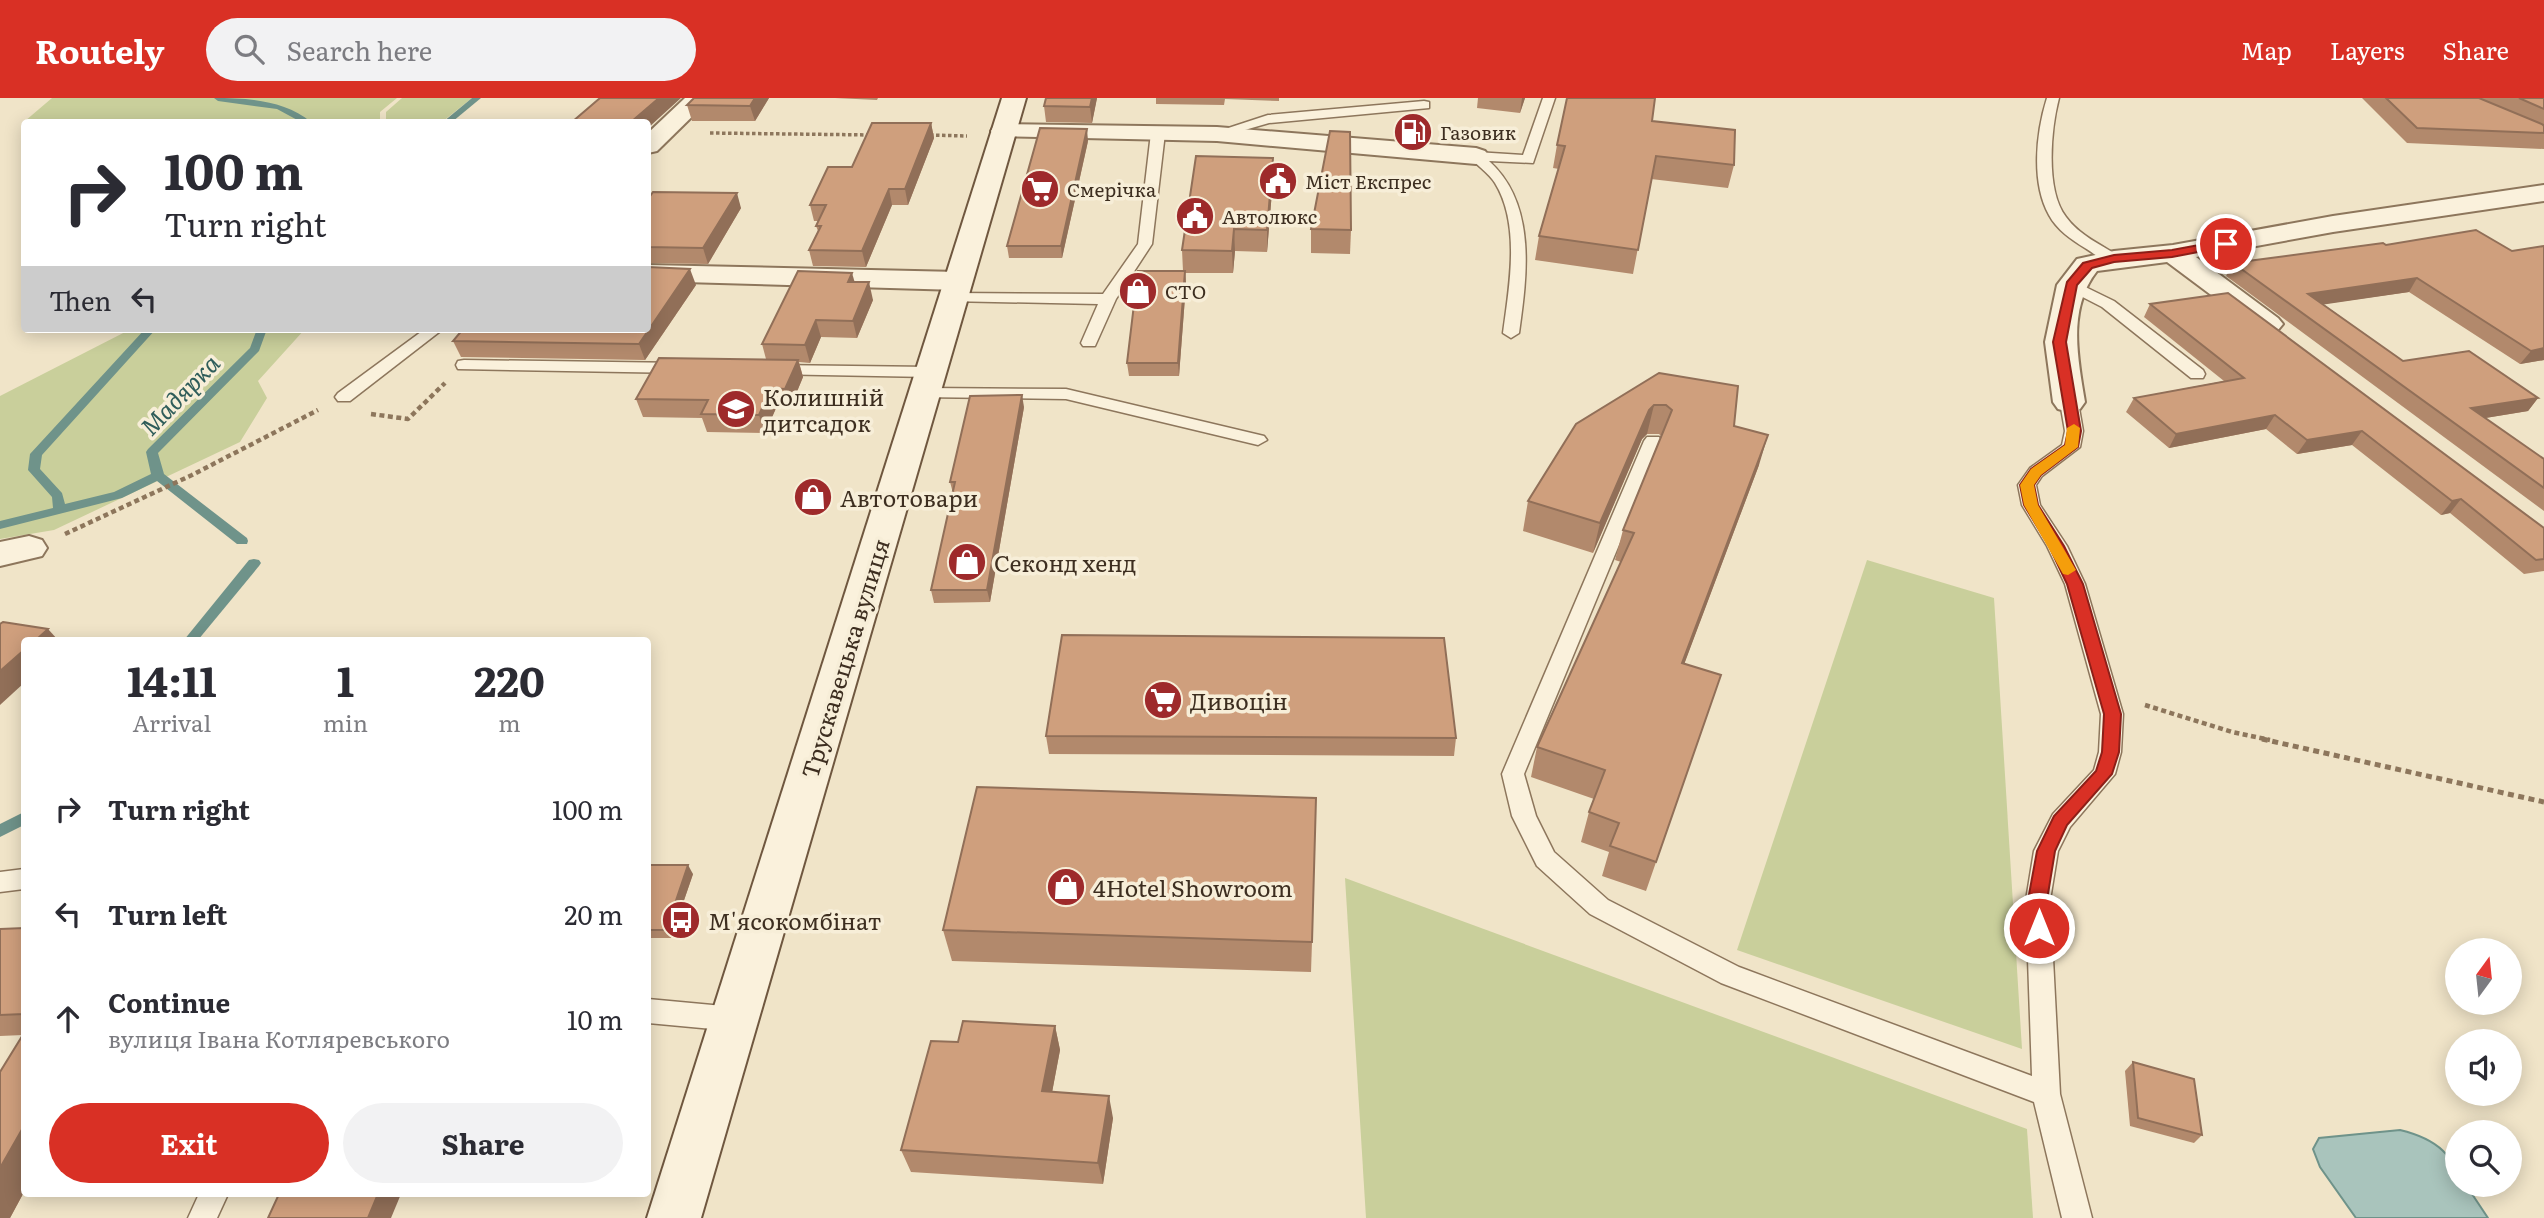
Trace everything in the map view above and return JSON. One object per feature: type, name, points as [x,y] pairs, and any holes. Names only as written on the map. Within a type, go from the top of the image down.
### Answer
[{"type":"street","points":[[656,139],[699,98]]},
{"type":"street","points":[[996,122],[1158,133],[1217,134],[1476,156]]},
{"type":"street","name":"Трускавецька вулиця","points":[[674,1218],[956,290],[996,122]]},
{"type":"street","points":[[2069,401],[2060,342],[2071,285],[2087,265],[2544,192]]},
{"type":"street","points":[[2172,253],[2294,344]]},
{"type":"street","points":[[651,273],[956,290]]},
{"type":"lane","points":[[1476,156],[1528,160],[1549,98]]},
{"type":"lane","points":[[2053,98],[2047,115],[2046,133],[2048,196],[2057,216],[2073,232],[2114,259]]},
{"type":"lane","points":[[1217,134],[1268,119],[1424,104]]},
{"type":"lane","points":[[1089,343],[1108,299],[1145,244],[1158,133]]},
{"type":"lane","points":[[1476,156],[1500,180],[1511,201],[1518,267],[1511,333]]},
{"type":"lane","points":[[2071,285],[2108,304],[2197,374]]},
{"type":"lane","points":[[956,290],[1108,299]]},
{"type":"lane","points":[[344,397],[430,333]]},
{"type":"lane","points":[[464,365],[698,369]]},
{"type":"lane","points":[[754,369],[1066,394],[1258,440]]},
{"type":"lane","points":[[2069,401],[2074,431],[2071,447],[2036,472],[2027,485],[2031,505],[2057,546],[2075,584],[2108,692],[2112,714],[2110,752],[2104,774],[2061,821],[2046,851],[2038,900],[2046,1094],[2077,1218]]},
{"type":"lane","points":[[1653,441],[1513,774],[1524,817],[1545,859],[1599,907],[1730,975],[2046,1094]]},
{"type":"lane","points":[[0,882],[21,879]]},
{"type":"lane","points":[[651,1011],[734,1019]]},
{"type":"lane","points":[[202,1217],[212,1197]]},
{"type":"path","points":[[930,135],[996,122]]},
{"type":"path","points":[[656,139],[875,135]]},
{"type":"path","points":[[323,408],[408,419],[464,365]]},
{"type":"path","points":[[14,551],[152,494],[344,397]]},
{"type":"path","points":[[2108,692],[2232,732],[2544,802]]},
{"type":"green space","points":[[52,98],[397,98],[380,112],[380,119],[28,119]]},
{"type":"green space","points":[[402,98],[472,98],[446,119],[386,119],[386,112]]},
{"type":"green space","points":[[123,333],[301,333],[258,381],[267,398],[240,442],[54,530],[0,539],[0,396]]},
{"type":"green space","points":[[1867,560],[1994,598],[2022,1049],[1737,950]]},
{"type":"green space","points":[[1345,878],[2027,1129],[2033,1218],[1366,1218]]},
{"type":"water","points":[[2400,1130],[2421,1137],[2445,1153],[2445,1197],[2474,1197],[2488,1218],[2356,1218],[2320,1167],[2313,1149],[2319,1138]]},
{"type":"building","points":[[600,98],[659,98],[634,119],[576,119]]},
{"type":"building","points":[[694,98],[755,98],[750,106],[687,105]]},
{"type":"building","points":[[1046,98],[1092,98],[1090,107],[1044,106]]},
{"type":"building","points":[[1567,98],[1655,98],[1652,121],[1735,130],[1734,165],[1656,156],[1638,250],[1539,236],[1565,146],[1557,145]]},
{"type":"building","points":[[2386,98],[2479,98],[2544,125],[2544,133],[2417,128]]},
{"type":"building","points":[[2519,98],[2544,98],[2544,109]]},
{"type":"building","points":[[872,123],[931,123],[905,189],[889,189],[862,251],[809,250],[821,226],[816,226],[826,205],[810,205],[828,167],[852,167]]},
{"type":"building","points":[[1040,128],[1087,129],[1061,246],[1007,246]]},
{"type":"building","points":[[1330,131],[1350,132],[1351,230],[1311,229]]},
{"type":"building","points":[[1196,156],[1273,158],[1267,230],[1234,229],[1232,251],[1182,250]]},
{"type":"building","points":[[653,192],[737,193],[703,248],[651,247]]},
{"type":"building","points":[[2476,230],[2512,251],[2544,246],[2544,348],[2531,351],[2417,278],[2308,294],[2403,361],[2469,351],[2538,398],[2471,408],[2544,459],[2544,488],[2233,263],[2383,243],[2386,245]]},
{"type":"building","points":[[651,267],[690,269],[651,326]]},
{"type":"building","points":[[798,271],[852,273],[848,282],[869,282],[853,321],[816,320],[805,345],[762,344]]},
{"type":"building","points":[[1138,271],[1185,271],[1178,363],[1127,363]]},
{"type":"building","points":[[2228,293],[2544,528],[2544,559],[2536,560],[2461,499],[2452,501],[2362,431],[2307,440],[2275,415],[2176,434],[2134,398],[2244,378],[2150,304]]},
{"type":"building","points":[[460,333],[646,333],[639,344],[453,341]]},
{"type":"building","points":[[659,358],[798,360],[785,389],[771,388],[759,415],[701,414],[708,400],[636,399]]},
{"type":"building","points":[[1659,373],[1738,386],[1734,426],[1768,435],[1682,663],[1721,675],[1656,862],[1610,846],[1619,823],[1589,812],[1605,770],[1537,747],[1634,533],[1623,530],[1672,410],[1666,405],[1654,405],[1649,410],[1600,523],[1528,501],[1576,424]]},
{"type":"building","points":[[1022,395],[987,590],[931,590],[955,482],[950,482],[970,396]]},
{"type":"building","points":[[3,622],[48,629],[39,637],[21,637],[21,653],[0,671],[0,624]]},
{"type":"building","points":[[1062,635],[1444,638],[1456,738],[1046,736]]},
{"type":"building","points":[[977,787],[1316,798],[1312,942],[943,930]]},
{"type":"building","points":[[651,865],[688,865],[666,930],[651,930]]},
{"type":"building","points":[[21,928],[21,1014],[0,1015],[0,929]]},
{"type":"building","points":[[963,1021],[1055,1026],[1042,1091],[1109,1096],[1098,1163],[901,1150],[931,1041],[958,1042]]},
{"type":"building","points":[[21,1038],[21,1131],[0,1168],[0,1072]]},
{"type":"building","points":[[2133,1062],[2194,1079],[2202,1135],[2138,1118]]},
{"type":"building","points":[[278,1197],[377,1197],[368,1218],[268,1218]]},
{"type":"waterway","name":"Мадярка","points":[[218,98],[279,107],[301,119]]},
{"type":"waterway","points":[[451,119],[477,98]]},
{"type":"waterway","points":[[59,510],[58,496],[34,470],[36,454],[147,333]]},
{"type":"waterway","name":"Мадярка","points":[[158,476],[152,452],[255,349],[261,333]]},
{"type":"waterway","points":[[59,510],[118,495],[158,476]]},
{"type":"waterway","name":"Мадярка","points":[[158,476],[242,541]]},
{"type":"waterway","points":[[0,525],[59,510]]},
{"type":"waterway","name":"Мадярка","points":[[193,637],[254,563]]},
{"type":"waterway","name":"Мадярка","points":[[0,831],[21,820]]},
{"type":"slow traffic","points":[[2068,570],[2057,546],[2031,505],[2027,485],[2036,472],[2071,447],[2074,428]]},
{"type":"place","name":"Газовик","points":[[1413,132]]},
{"type":"place","name":"Міст Експрес","points":[[1278,181]]},
{"type":"place","name":"Смерічка","points":[[1040,189]]},
{"type":"place","name":"Автолюкс","points":[[1195,216]]},
{"type":"place","name":"СТО","points":[[1138,291]]},
{"type":"place","name":"Колишній дитсадок","points":[[736,409]]},
{"type":"place","name":"Автотовари","points":[[813,497]]},
{"type":"place","name":"Секонд хенд","points":[[967,562]]},
{"type":"place","name":"Дивоцін","points":[[1163,700]]},
{"type":"place","name":"4Hotel Showroom","points":[[1066,887]]},
{"type":"place","name":"М'ясокомбінат","points":[[681,920]]},
{"type":"route","points":[[2039,928],[2038,900],[2046,851],[2061,821],[2104,774],[2110,752],[2112,714],[2108,692],[2075,584],[2057,546],[2031,505],[2027,485],[2036,472],[2071,447],[2074,431],[2060,342],[2071,285],[2087,265],[2226,244]]}]
